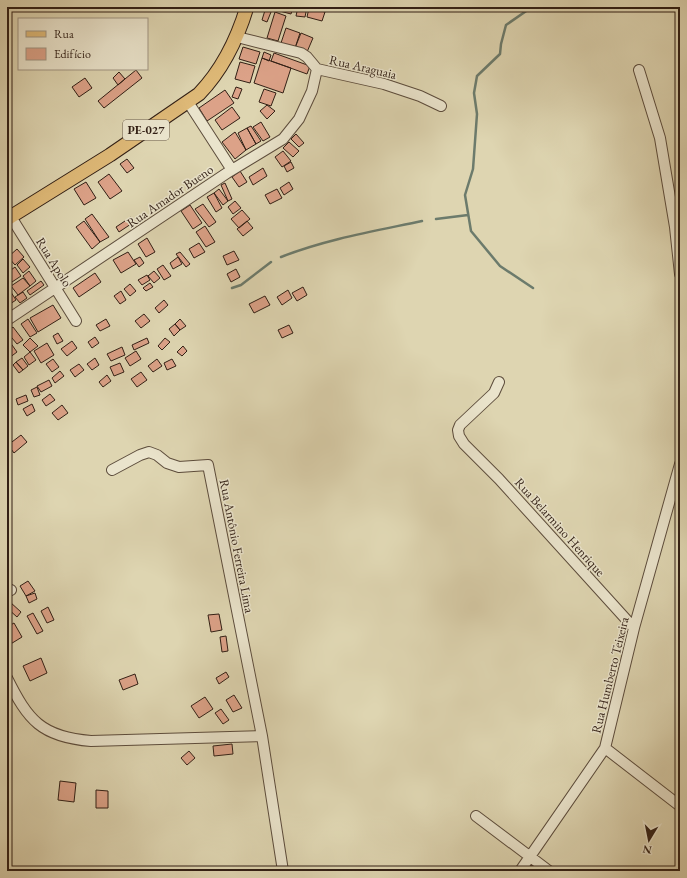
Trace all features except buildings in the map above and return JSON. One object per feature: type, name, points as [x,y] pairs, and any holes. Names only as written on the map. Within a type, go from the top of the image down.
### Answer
[{"type":"main road","name":"PE-027","points":[[9,218],[110,155],[188,102],[210,82],[226,60],[237,37],[247,7]]},
{"type":"street","name":"Rua Araguaia","points":[[237,37],[301,53],[307,57],[317,69],[384,84],[420,96],[441,106]]},
{"type":"street","name":"Rua Amador Bueno","points":[[7,320],[232,170],[283,139],[292,129],[307,103],[317,69]]},
{"type":"street","points":[[639,70],[660,138],[675,227],[680,274]]},
{"type":"street","points":[[188,102],[232,170]]},
{"type":"street","name":"Rua Apolo","points":[[9,218],[76,322]]},
{"type":"street","name":"Rua Belarmino Henrique","points":[[499,382],[494,393],[458,427],[459,436],[464,444],[499,479],[634,628]]},
{"type":"street","name":"Rua Antônio Ferreira Lima","points":[[112,470],[140,455],[149,452],[157,455],[164,462],[179,467],[208,465],[262,736],[283,871]]},
{"type":"street","name":"Rua Humberto Teixeira","points":[[520,871],[605,748],[634,628],[680,464]]},
{"type":"street","points":[[7,678],[18,700],[30,716],[49,731],[71,739],[91,741],[262,736]]},
{"type":"street","points":[[605,748],[680,806]]},
{"type":"street","points":[[476,816],[529,858],[548,871]]},
{"type":"waterway","points":[[532,7],[506,25],[500,54],[477,76],[474,93],[477,114],[473,169],[465,195],[471,231],[500,266],[533,288]]},
{"type":"waterway","points":[[436,219],[468,215]]},
{"type":"waterway","points":[[281,257],[333,240],[422,221]]},
{"type":"waterway","points":[[232,288],[241,285],[271,262]]}]
